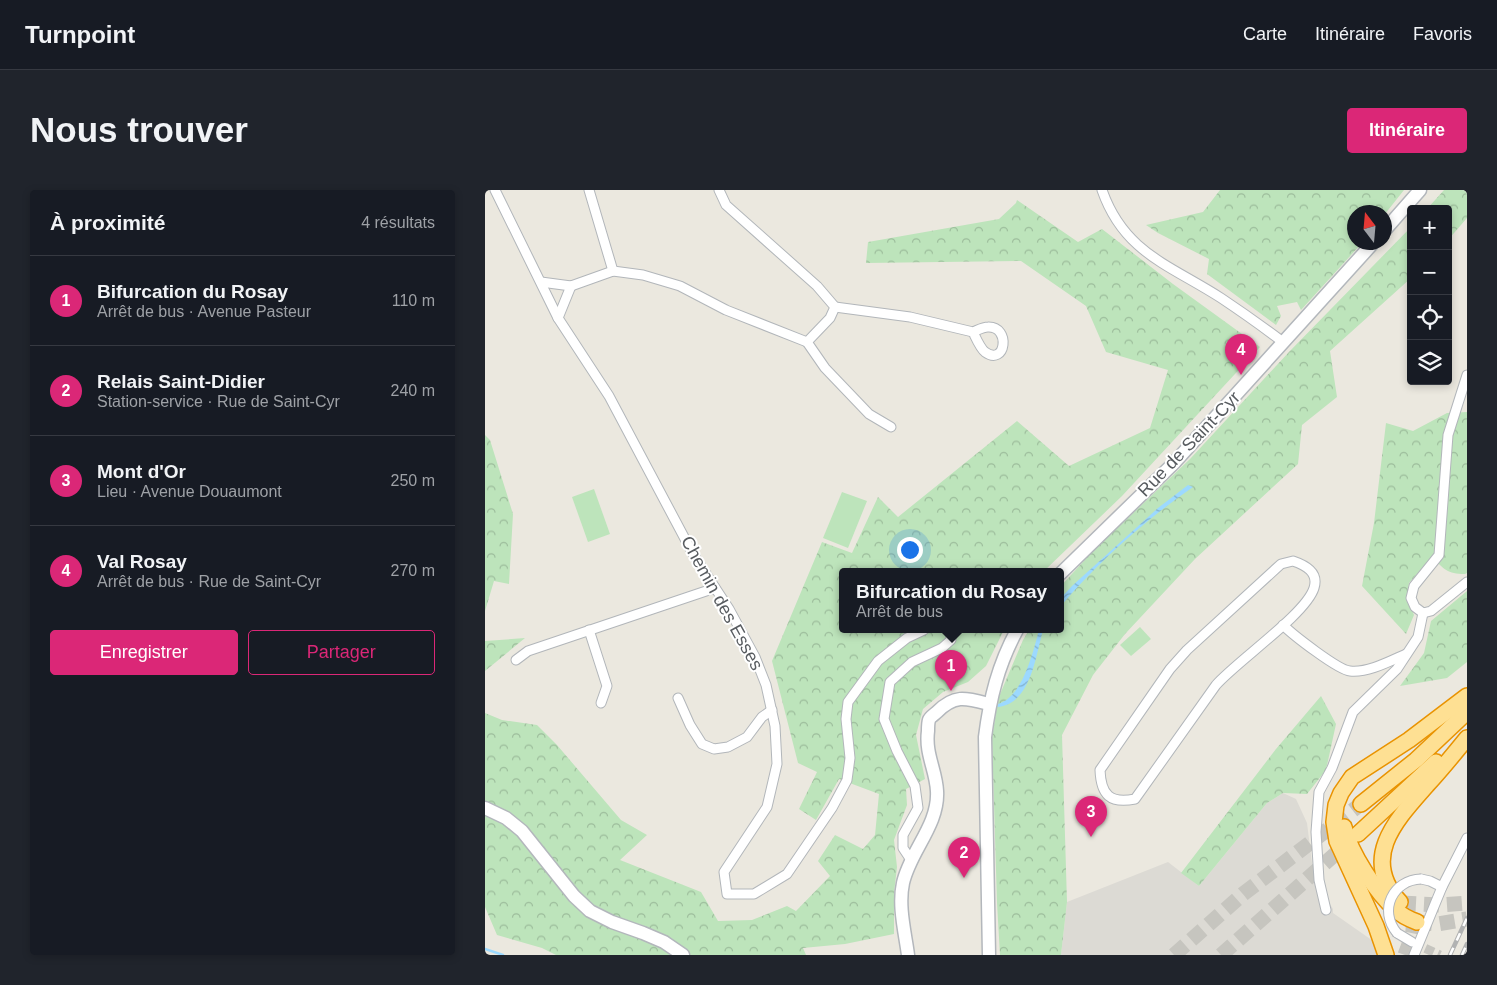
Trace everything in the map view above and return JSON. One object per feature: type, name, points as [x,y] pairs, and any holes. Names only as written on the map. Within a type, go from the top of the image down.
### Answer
[{"type":"highway","points":[[1417,922],[1396,910],[1377,889],[1351,847],[1344,826],[1344,809],[1351,792],[1364,776],[1390,753],[1467,696]]},
{"type":"highway","points":[[1361,804],[1416,760],[1467,712]]},
{"type":"highway","points":[[1358,834],[1467,731]]},
{"type":"highway","points":[[1401,903],[1389,888],[1384,873],[1382,860],[1385,842],[1397,820],[1467,738]]},
{"type":"highway","points":[[1384,948],[1337,840],[1334,817],[1339,798],[1348,782],[1362,769],[1390,753]]},
{"type":"main road","points":[[1392,223],[1420,190]]},
{"type":"main road","name":"Rue de Saint-Cyr","points":[[1064,570],[1174,463],[1367,250]]},
{"type":"main road","points":[[989,955],[985,748],[989,704],[995,680],[1016,633]]},
{"type":"main road","points":[[908,955],[901,907],[903,883],[911,860],[935,813],[937,791],[926,744],[929,719],[954,699],[971,699],[989,704]]},
{"type":"main road","points":[[485,808],[505,818],[522,831],[574,896],[590,911],[612,922],[664,942],[683,955]]},
{"type":"street","name":"Chemin des Esses","points":[[495,190],[558,318],[609,396],[693,554],[755,657],[767,685],[775,726],[777,764],[767,807],[724,872],[727,894],[754,894],[787,874],[832,808],[847,780],[850,758],[846,719],[848,702],[878,661],[907,638],[918,633]]},
{"type":"street","points":[[589,190],[613,271]]},
{"type":"street","points":[[719,190],[726,205],[817,286],[835,306],[910,317],[973,332]]},
{"type":"street","points":[[1102,190],[1111,212],[1126,234],[1143,250],[1176,272],[1220,297],[1283,342]]},
{"type":"street","points":[[541,282],[571,286],[613,271],[643,275],[680,286],[726,310],[807,342],[825,368],[869,414],[891,426]]},
{"type":"street","points":[[558,318],[571,286]]},
{"type":"street","points":[[807,342],[830,318],[835,306]]},
{"type":"street","points":[[1466,378],[1448,435],[1439,555],[1413,586],[1411,598],[1415,607],[1423,613],[1431,612],[1467,582]]},
{"type":"street","points":[[1293,561],[1305,565],[1310,570],[1315,586],[1303,605],[1283,625],[1227,672],[1135,799],[1121,802],[1106,794],[1101,783],[1100,770],[1170,669],[1187,650],[1281,564],[1293,561]]},
{"type":"street","points":[[517,660],[527,650],[715,588]]},
{"type":"street","points":[[1326,910],[1319,880],[1316,832],[1319,792],[1332,768],[1353,712],[1397,669],[1418,637],[1423,613]]},
{"type":"street","points":[[1283,625],[1333,665],[1350,671],[1374,668],[1406,654]]},
{"type":"street","points":[[589,630],[607,686],[601,703]]},
{"type":"street","points":[[911,860],[903,848],[903,835],[918,808],[915,786],[897,751],[884,719],[890,682],[912,662],[942,648],[951,640],[951,633]]},
{"type":"street","points":[[677,698],[702,744],[714,749],[728,747],[747,737],[762,717],[772,710]]},
{"type":"street","points":[[1409,955],[1467,838]]},
{"type":"street","points":[[1415,941],[1397,933],[1392,925],[1388,913],[1391,898],[1401,885],[1412,880],[1430,881],[1442,887]]},
{"type":"street","points":[[1414,955],[1415,941]]},
{"type":"shaded area","points":[[1283,793],[1296,799],[1307,823],[1314,879],[1333,909],[1333,913],[1376,943],[1377,955],[1061,955],[1067,902],[1168,862],[1199,886],[1267,803]]},
{"type":"green space","points":[[1220,190],[1404,190],[1392,205],[1347,205],[1347,250],[1356,250],[1301,310],[1297,302],[1277,306],[1281,316],[1276,325],[1207,274],[1209,259],[1146,225],[1203,212]]},
{"type":"green space","points":[[1444,190],[1467,190],[1467,218],[1452,235],[1452,205],[1431,205]]},
{"type":"green space","points":[[1017,200],[1078,242],[1102,229],[1173,284],[1260,347],[1122,496],[1047,568],[839,568],[839,633],[1002,633],[986,666],[968,682],[943,692],[923,709],[916,735],[925,779],[906,789],[907,805],[894,840],[897,867],[894,893],[894,934],[845,944],[803,948],[806,955],[556,955],[542,948],[497,935],[485,907],[485,713],[502,720],[537,725],[557,745],[621,820],[647,835],[620,860],[701,892],[718,921],[752,920],[787,906],[796,911],[830,876],[818,861],[835,835],[863,849],[875,835],[879,794],[839,779],[816,820],[799,809],[817,772],[798,763],[772,661],[822,542],[852,553],[878,497],[898,517],[1017,421],[1069,466],[1150,428],[1168,370],[1106,352],[1086,306],[1021,261],[866,263],[868,242],[999,219]]},
{"type":"green space","points":[[1407,231],[1407,282],[1330,351],[1337,397],[1302,425],[1298,464],[1195,559],[1125,634],[1093,675],[1062,735],[1067,902],[1061,955],[1000,955],[992,738],[998,699],[1027,633],[1064,633],[1064,583],[1092,552],[1190,459],[1289,352],[1389,250],[1392,250],[1392,246]]},
{"type":"green space","points":[[1467,412],[1467,573],[1450,572],[1432,557],[1409,583],[1407,598],[1414,615],[1406,634],[1362,586],[1374,523],[1386,423],[1413,431],[1447,413]]},
{"type":"green space","points":[[485,435],[490,440],[513,514],[509,584],[494,581],[485,611]]},
{"type":"green space","points":[[594,489],[610,534],[588,542],[572,497]]},
{"type":"green space","points":[[842,492],[867,501],[848,548],[823,538]]},
{"type":"green space","points":[[1467,591],[1467,662],[1447,678],[1400,686],[1424,653],[1431,621]]},
{"type":"green space","points":[[1140,627],[1151,639],[1131,656],[1120,645]]},
{"type":"green space","points":[[525,638],[485,671],[485,641]]},
{"type":"green space","points":[[1321,696],[1336,724],[1326,770],[1307,794],[1283,793],[1267,803],[1199,886],[1181,873],[1276,749]]},
{"type":"water","points":[[1188,485],[1193,487],[1157,513],[1122,543],[1064,602],[1064,595],[1072,586],[1158,508]]},
{"type":"water","points":[[1038,633],[1042,633],[1025,688],[1018,698],[1008,704],[997,707],[998,704],[1007,700],[1014,693],[1026,673]]},
{"type":"waterway","points":[[485,949],[503,955]]},
{"type":"tunnel","points":[[1174,955],[1243,894],[1361,804]]},
{"type":"tunnel","points":[[1221,955],[1349,842]]},
{"type":"tunnel","points":[[1401,903],[1439,905],[1467,903]]},
{"type":"tunnel","points":[[1405,955],[1413,932],[1413,921],[1407,910]]},
{"type":"tunnel","points":[[1417,922],[1437,924],[1467,919]]},
{"type":"tunnel","points":[[1413,943],[1440,955]]},
{"type":"railway","points":[[1450,955],[1467,918]]},
{"type":"railway","points":[[1462,955],[1467,944]]},
{"type":"place","name":"Val Rosay","points":[[1241,375]]},
{"type":"place","name":"Bifurcation du Rosay","points":[[951,691]]},
{"type":"place","name":"Mont d'Or","points":[[1091,837]]},
{"type":"place","name":"Relais Saint-Didier","points":[[964,878]]}]
